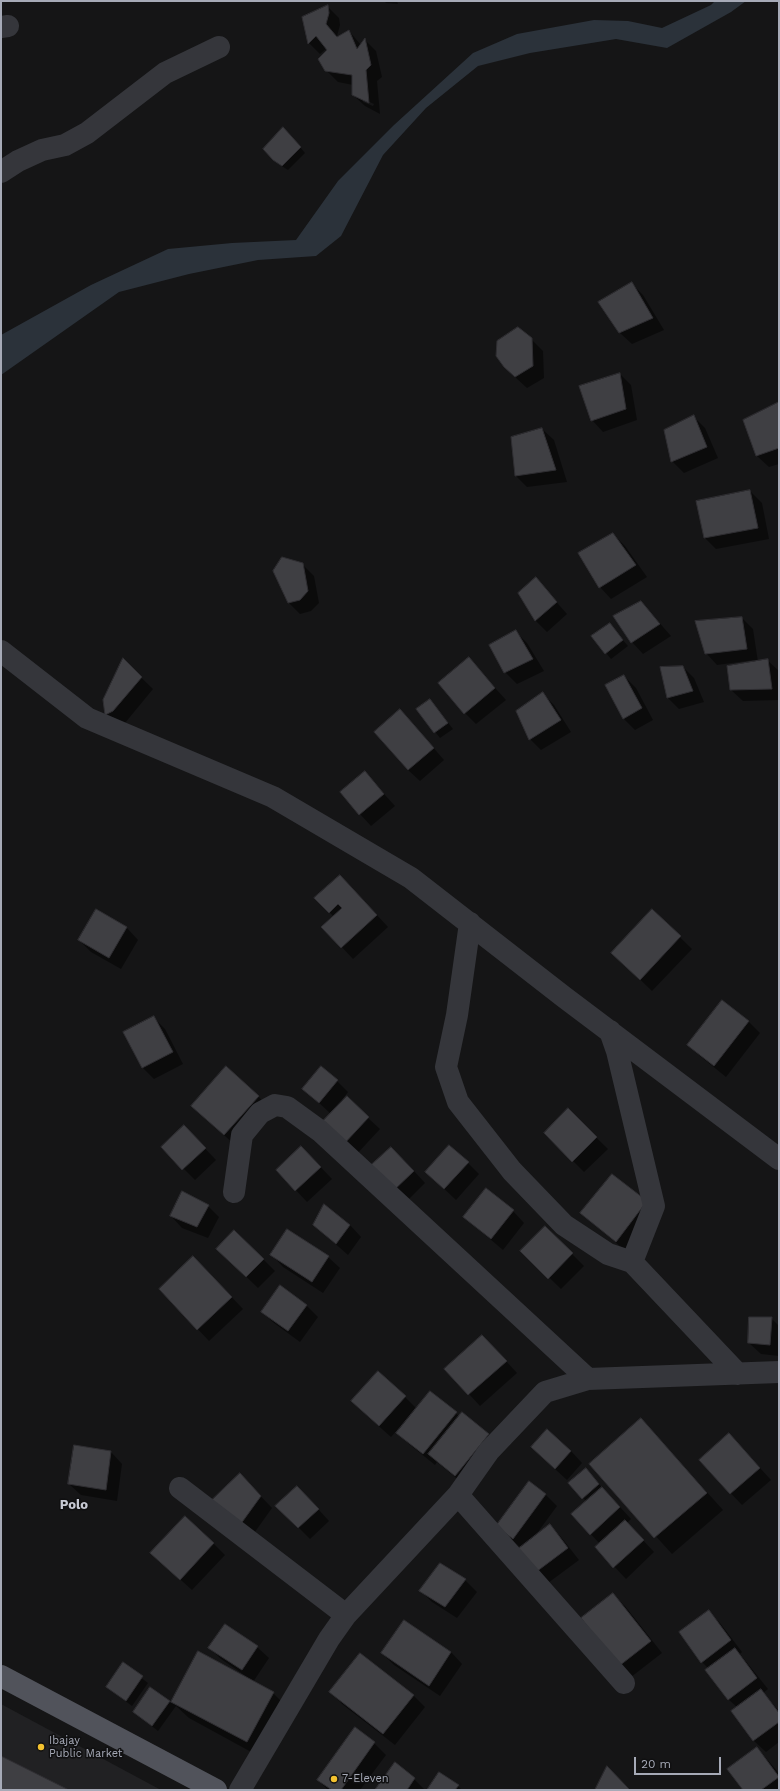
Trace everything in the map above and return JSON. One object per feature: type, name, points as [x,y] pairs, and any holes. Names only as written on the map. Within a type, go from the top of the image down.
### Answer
[{"type":"main road","points":[[1,1676],[216,1790]]},
{"type":"street","points":[[1,172],[36,152],[65,145],[87,133],[165,73],[219,47]]},
{"type":"street","points":[[1,652],[87,718],[273,798],[411,878],[779,1159]]},
{"type":"street","points":[[470,923],[457,1015],[446,1067],[458,1102],[512,1171],[564,1225],[608,1254],[632,1262],[738,1374]]},
{"type":"street","points":[[610,1031],[617,1051],[654,1206],[632,1262]]},
{"type":"street","points":[[234,1192],[242,1135],[260,1113],[275,1105],[287,1107],[320,1132],[588,1379]]},
{"type":"street","points":[[240,1790],[329,1639],[346,1615],[458,1495],[489,1451],[545,1392],[588,1379],[779,1372]]},
{"type":"street","points":[[180,1488],[346,1615]]},
{"type":"street","points":[[458,1495],[624,1683]]},
{"type":"shaded area","points":[[715,1],[746,1],[731,12],[667,48],[616,39],[530,53],[478,66],[426,108],[383,155],[341,236],[316,256],[258,260],[189,274],[119,292],[1,375],[1,335],[91,285],[168,249],[232,243],[296,240],[338,181],[394,125],[473,53],[517,34],[594,20],[628,21],[662,28],[711,5]]},
{"type":"shaded area","name":"Ibajay Public Market","points":[[1,1704],[161,1790],[1,1790]]},
{"type":"building","points":[[328,5],[329,13],[326,24],[337,37],[349,30],[357,49],[365,38],[371,65],[366,70],[369,103],[352,95],[352,75],[325,71],[318,59],[327,50],[316,36],[308,44],[302,17]]},
{"type":"building","points":[[283,127],[301,147],[282,166],[273,160],[263,149]]},
{"type":"building","points":[[632,282],[653,318],[619,333],[598,302]]},
{"type":"building","points":[[518,327],[532,338],[533,366],[515,377],[504,367],[496,356],[497,341]]},
{"type":"building","points":[[620,373],[626,409],[591,421],[579,386]]},
{"type":"building","points":[[779,402],[779,448],[756,456],[743,420]]},
{"type":"building","points":[[694,415],[707,447],[671,462],[664,430]]},
{"type":"building","points":[[542,428],[556,470],[515,476],[511,437]]},
{"type":"building","points":[[750,490],[758,528],[704,538],[696,501]]},
{"type":"building","points":[[613,533],[636,565],[599,588],[578,553]]},
{"type":"building","points":[[282,557],[303,563],[308,591],[300,600],[288,603],[273,571]]},
{"type":"building","points":[[536,577],[557,602],[535,621],[518,593]]},
{"type":"building","points":[[641,601],[660,624],[631,643],[613,616]]},
{"type":"building","points":[[742,617],[747,649],[705,654],[695,621]]},
{"type":"building","points":[[610,623],[623,640],[605,654],[591,636]]},
{"type":"building","points":[[516,630],[533,659],[504,673],[489,645]]},
{"type":"building","points":[[469,657],[495,688],[464,714],[438,683]]},
{"type":"building","points":[[123,658],[142,677],[113,711],[105,715],[103,700]]},
{"type":"building","points":[[768,659],[772,689],[730,690],[727,666]]},
{"type":"building","points":[[683,666],[693,691],[667,698],[660,667]]},
{"type":"building","points":[[624,675],[642,708],[623,719],[605,685]]},
{"type":"building","points":[[543,692],[561,720],[529,740],[516,711]]},
{"type":"building","points":[[430,699],[448,723],[434,733],[416,709]]},
{"type":"building","points":[[400,709],[434,748],[408,770],[374,732]]},
{"type":"building","points":[[365,771],[384,794],[359,815],[340,792]]},
{"type":"building","points":[[340,875],[377,915],[341,948],[321,927],[342,908],[338,904],[329,913],[314,898]]},
{"type":"building","points":[[96,909],[127,927],[109,958],[78,940]]},
{"type":"building","points":[[652,909],[681,936],[640,980],[611,953]]},
{"type":"building","points":[[722,1000],[749,1021],[714,1066],[687,1045]]},
{"type":"building","points":[[154,1016],[173,1052],[142,1068],[123,1032]]},
{"type":"building","points":[[226,1066],[259,1096],[224,1135],[191,1106]]},
{"type":"building","points":[[321,1066],[338,1080],[319,1103],[302,1089]]},
{"type":"building","points":[[347,1096],[369,1117],[343,1145],[321,1123]]},
{"type":"building","points":[[568,1108],[597,1137],[572,1162],[544,1133]]},
{"type":"building","points":[[184,1125],[206,1148],[182,1170],[161,1147]]},
{"type":"building","points":[[449,1145],[469,1162],[444,1189],[425,1172]]},
{"type":"building","points":[[301,1146],[321,1167],[295,1191],[276,1170]]},
{"type":"building","points":[[391,1147],[414,1171],[392,1192],[369,1167]]},
{"type":"building","points":[[612,1174],[647,1201],[616,1242],[580,1213]]},
{"type":"building","points":[[486,1188],[514,1210],[491,1239],[463,1217]]},
{"type":"building","points":[[182,1191],[209,1205],[197,1227],[170,1216]]},
{"type":"building","points":[[324,1204],[350,1225],[336,1244],[313,1225]]},
{"type":"building","points":[[545,1226],[573,1253],[548,1279],[520,1251]]},
{"type":"building","points":[[287,1229],[329,1256],[312,1282],[270,1255]]},
{"type":"building","points":[[234,1230],[264,1259],[246,1277],[216,1249]]},
{"type":"building","points":[[193,1256],[232,1297],[197,1330],[159,1289]]},
{"type":"building","points":[[280,1285],[307,1305],[288,1331],[261,1312]]},
{"type":"building","points":[[749,1317],[772,1317],[770,1345],[748,1343]]},
{"type":"building","points":[[482,1335],[507,1361],[468,1395],[444,1369]]},
{"type":"building","points":[[378,1371],[406,1396],[379,1426],[351,1401]]},
{"type":"building","points":[[430,1391],[457,1412],[423,1454],[396,1433]]},
{"type":"building","points":[[462,1412],[489,1434],[455,1476],[428,1454]]},
{"type":"building","points":[[641,1418],[707,1493],[654,1538],[589,1464]]},
{"type":"building","points":[[547,1429],[571,1451],[555,1469],[531,1447]]},
{"type":"building","points":[[729,1433],[760,1468],[730,1494],[699,1460]]},
{"type":"building","points":[[74,1445],[111,1451],[106,1490],[68,1484]]},
{"type":"building","points":[[586,1468],[599,1484],[582,1499],[568,1483]]},
{"type":"building","points":[[240,1473],[261,1496],[240,1525],[212,1500]]},
{"type":"building","points":[[529,1481],[546,1494],[513,1539],[496,1526]]},
{"type":"building","points":[[297,1486],[319,1509],[298,1528],[275,1506]]},
{"type":"building","points":[[602,1487],[620,1507],[590,1535],[571,1514]]},
{"type":"building","points":[[185,1516],[214,1543],[180,1580],[150,1553]]},
{"type":"building","points":[[625,1520],[644,1540],[613,1568],[595,1547]]},
{"type":"building","points":[[550,1524],[568,1548],[536,1572],[518,1549]]},
{"type":"building","points":[[440,1563],[466,1579],[445,1607],[419,1591]]},
{"type":"building","points":[[613,1593],[651,1641],[619,1666],[581,1618]]},
{"type":"building","points":[[709,1610],[731,1640],[701,1663],[679,1632]]},
{"type":"building","points":[[404,1620],[451,1652],[429,1686],[381,1653]]},
{"type":"building","points":[[225,1624],[258,1646],[242,1670],[208,1648]]},
{"type":"building","points":[[735,1648],[757,1678],[728,1700],[705,1670]]},
{"type":"building","points":[[198,1651],[274,1692],[247,1742],[171,1702]]},
{"type":"building","points":[[360,1653],[414,1695],[383,1734],[329,1692]]},
{"type":"building","points":[[123,1662],[143,1676],[126,1701],[106,1687]]},
{"type":"building","points":[[150,1687],[170,1701],[152,1726],[133,1712]]},
{"type":"building","points":[[761,1689],[779,1713],[779,1722],[753,1741],[731,1711]]},
{"type":"building","points":[[355,1727],[375,1742],[341,1790],[332,1790],[317,1780]]},
{"type":"building","points":[[757,1747],[779,1777],[761,1790],[743,1790],[727,1769]]},
{"type":"building","points":[[1,1756],[69,1790],[1,1790]]},
{"type":"building","points":[[395,1762],[415,1778],[407,1790],[375,1790]]},
{"type":"building","points":[[607,1766],[629,1789],[628,1790],[595,1790]]},
{"type":"building","points":[[439,1772],[459,1785],[455,1790],[427,1790]]},
{"type":"place","name":"Ibajay Public Market","points":[[41,1747]]},
{"type":"place","name":"7-Eleven","points":[[334,1779]]},
{"type":"district","name":"Polo","points":[[74,1505]]}]
